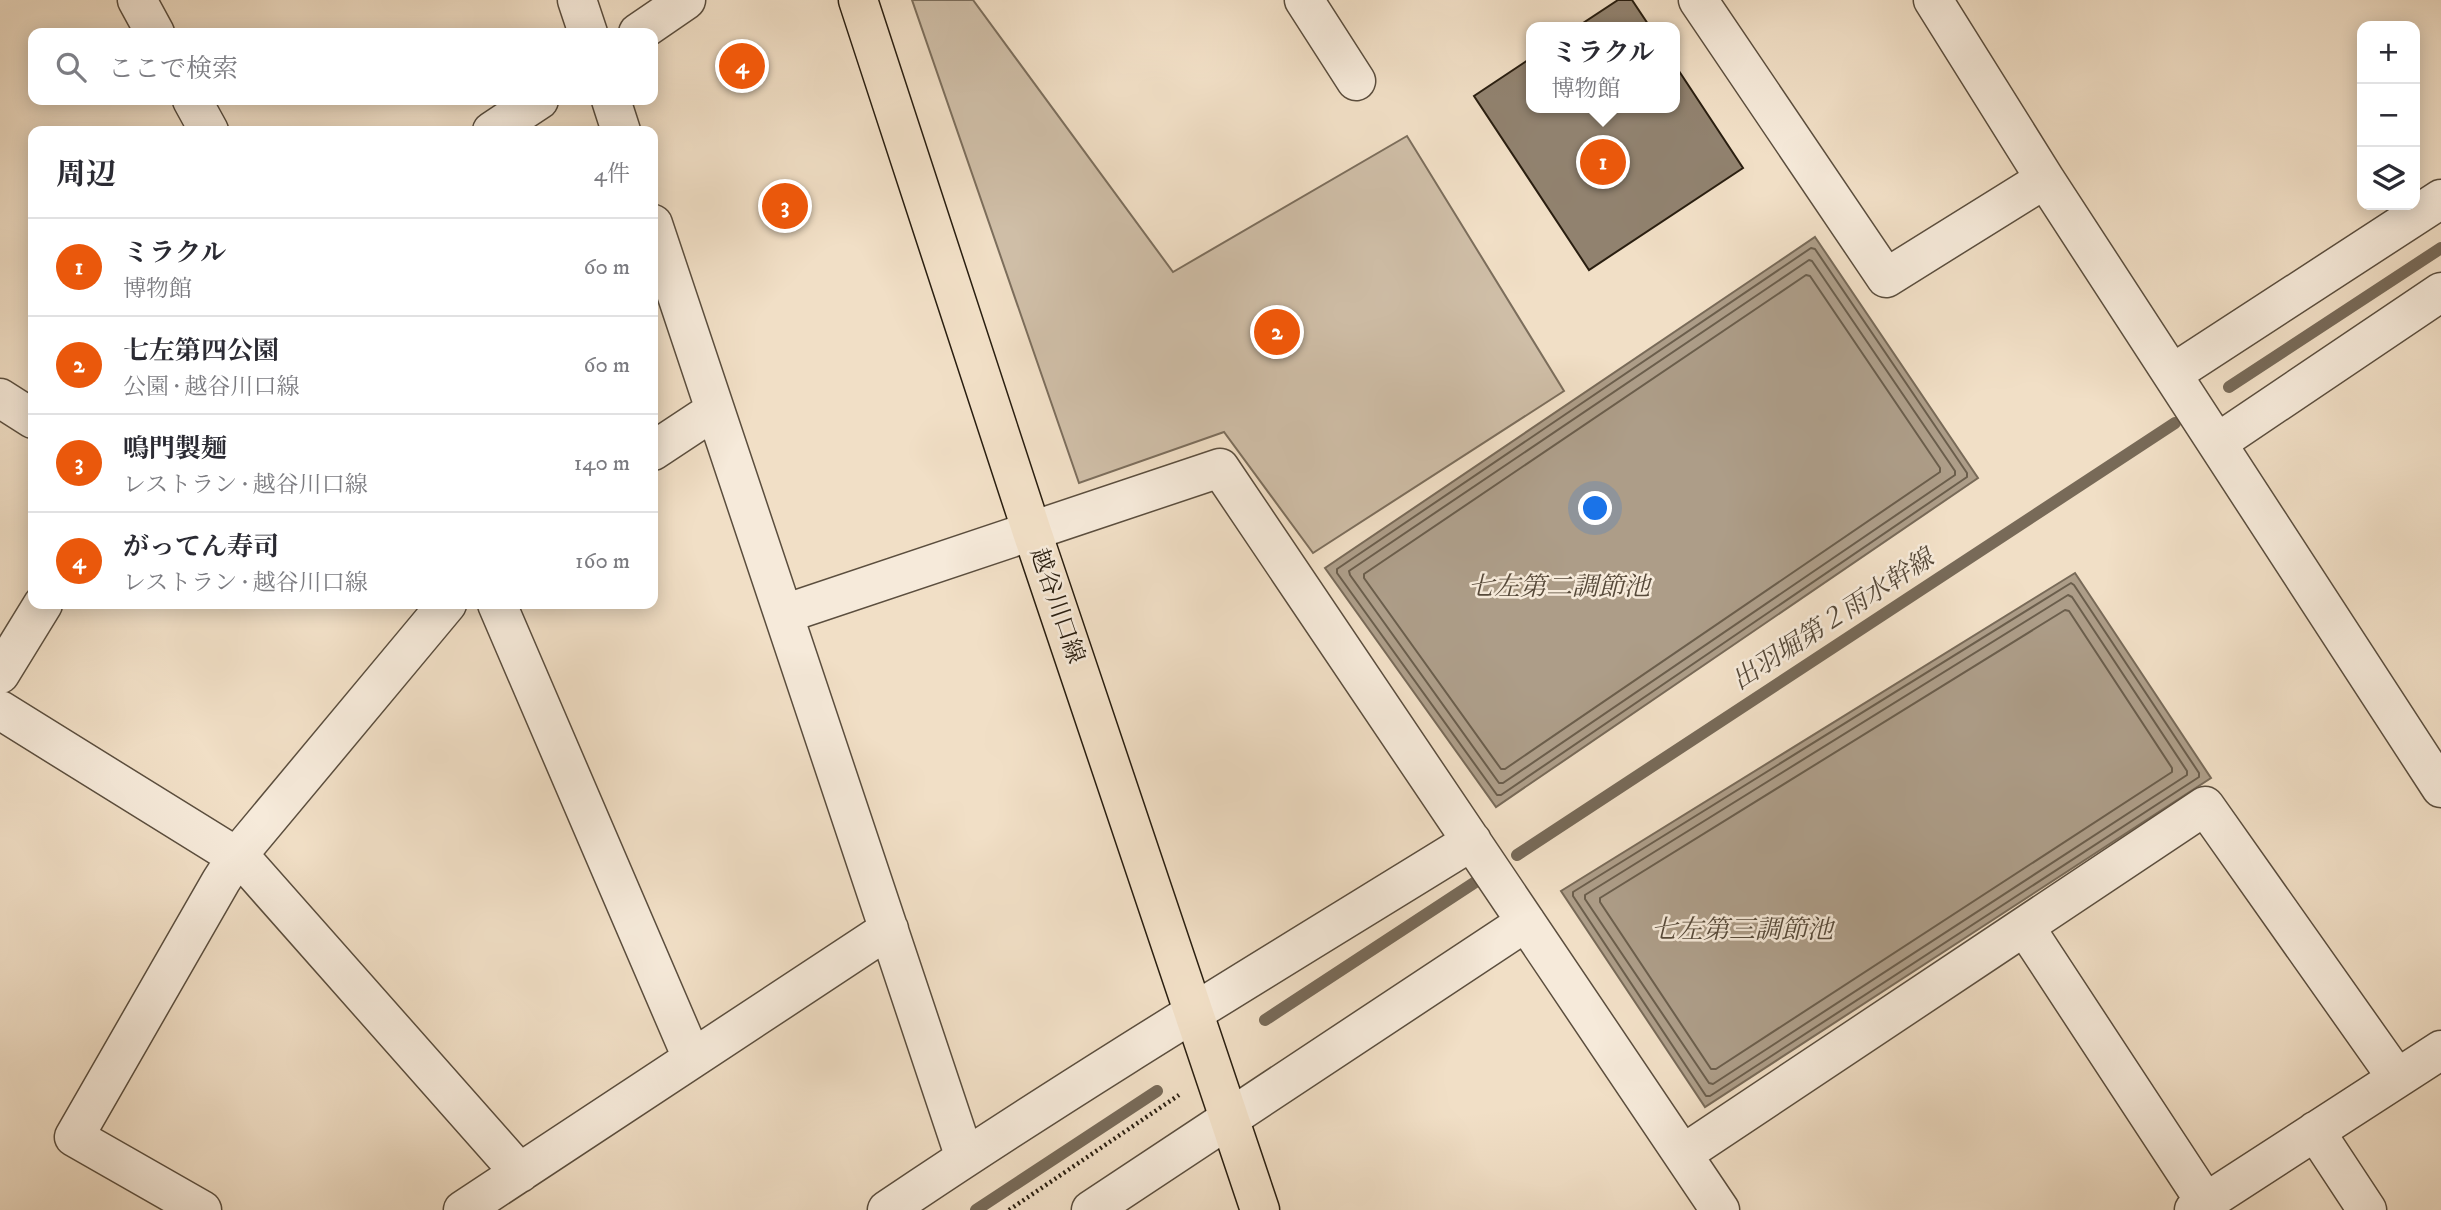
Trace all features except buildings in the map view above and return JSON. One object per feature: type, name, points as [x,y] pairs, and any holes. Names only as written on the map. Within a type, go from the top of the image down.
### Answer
[{"type":"main road","name":"越谷川口線","points":[[858,0],[1032,532],[1260,1210]]},
{"type":"street","points":[[137,0],[152,28]]},
{"type":"street","points":[[577,0],[586,28]]},
{"type":"street","points":[[645,28],[686,0]]},
{"type":"street","points":[[1304,0],[1356,81]]},
{"type":"street","points":[[1698,0],[1886,278],[2045,178]]},
{"type":"street","points":[[1933,0],[2045,178],[2441,788]]},
{"type":"street","points":[[195,105],[206,126]]},
{"type":"street","points":[[500,126],[531,105]]},
{"type":"street","points":[[613,105],[619,126]]},
{"type":"street","points":[[2172,374],[2441,199]]},
{"type":"street","points":[[658,239],[965,1158]]},
{"type":"street","points":[[2217,443],[2441,292]]},
{"type":"street","points":[[0,398],[28,416]]},
{"type":"street","points":[[658,448],[715,410]]},
{"type":"street","points":[[784,614],[1220,468],[1720,1210]]},
{"type":"street","points":[[0,674],[40,609]]},
{"type":"street","points":[[202,1210],[74,1137],[237,856],[443,609]]},
{"type":"street","points":[[499,609],[692,1058]]},
{"type":"street","points":[[0,710],[237,856],[520,1172]]},
{"type":"street","points":[[1683,1154],[2205,806],[2397,1078]]},
{"type":"street","points":[[887,1210],[1194,1013],[1472,841]]},
{"type":"street","points":[[1091,1210],[1527,922]]},
{"type":"street","points":[[2025,927],[2200,1206],[2441,1050]]},
{"type":"street","points":[[463,1210],[889,929]]},
{"type":"street","points":[[2315,1131],[2367,1210]]},
{"type":"path","points":[[1009,1210],[1213,1072]]},
{"type":"shaded area","points":[[912,0],[973,0],[1173,272],[1407,136],[1564,391],[1313,553],[1224,432],[1079,483]]},
{"type":"water","name":"七左第二調節池","points":[[1815,237],[1978,478],[1496,807],[1325,568]]},
{"type":"water","name":"七左第三調節池","points":[[2075,573],[2211,778],[1705,1107],[1561,891]]},
{"type":"waterway","name":"出羽堀第２雨水幹線","points":[[2229,387],[2441,248]]},
{"type":"waterway","name":"出羽堀第２雨水幹線","points":[[1517,855],[2175,423]]},
{"type":"waterway","name":"出羽堀第２雨水幹線","points":[[1265,1020],[1480,879]]},
{"type":"waterway","name":"出羽堀第２雨水幹線","points":[[976,1210],[1157,1091]]},
{"type":"place","name":"がってん寿司","points":[[742,66]]},
{"type":"place","name":"ミラクル","points":[[1603,162]]},
{"type":"place","name":"鳴門製麺","points":[[785,206]]},
{"type":"place","name":"七左第四公園","points":[[1277,332]]}]
